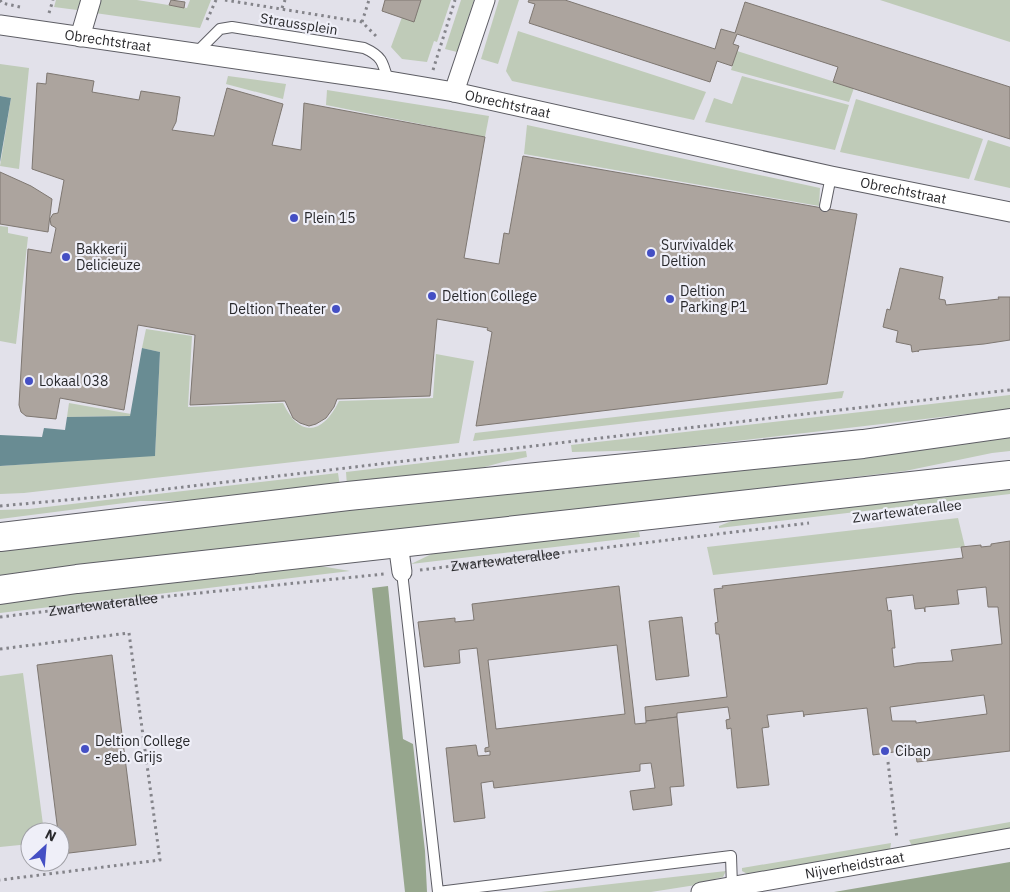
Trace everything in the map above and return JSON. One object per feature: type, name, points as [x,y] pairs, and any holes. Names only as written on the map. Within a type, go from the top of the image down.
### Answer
[{"type":"main road","points":[[0,537],[348,496],[863,444],[1010,423]]},
{"type":"main road","name":"Zwartewaterallee","points":[[0,590],[76,579],[1010,475]]},
{"type":"street","points":[[80,37],[90,0]]},
{"type":"street","points":[[454,92],[485,0]]},
{"type":"street","name":"Obrechtstraat","points":[[0,25],[454,92],[830,176],[1010,212]]},
{"type":"street","points":[[398,543],[402,572]]},
{"type":"street","name":"Nijverheidstraat","points":[[701,892],[1010,838]]},
{"type":"lane","name":"Straussplein","points":[[196,53],[220,29],[232,27],[364,48],[375,53],[383,62],[388,81]]},
{"type":"lane","points":[[825,206],[830,176]]},
{"type":"lane","points":[[402,572],[438,892],[731,856],[732,887]]},
{"type":"path","points":[[49,13],[53,0]]},
{"type":"path","points":[[204,26],[216,0]]},
{"type":"path","points":[[224,0],[362,22],[379,41]]},
{"type":"path","points":[[282,8],[285,0]]},
{"type":"path","points":[[362,22],[369,0]]},
{"type":"path","points":[[426,69],[434,70],[455,0]]},
{"type":"path","points":[[0,506],[99,497],[1010,390]]},
{"type":"path","points":[[544,444],[546,453]]},
{"type":"path","name":"Zwartewaterallee","points":[[0,617],[170,596],[402,572],[816,522]]},
{"type":"path","points":[[0,649],[129,633],[160,860],[0,880]]},
{"type":"path","points":[[888,762],[899,857]]},
{"type":"green space","points":[[56,0],[81,0],[77,10],[54,7]]},
{"type":"green space","points":[[98,0],[137,0],[187,8],[190,0],[211,0],[200,28],[95,13]]},
{"type":"green space","points":[[421,0],[451,0],[437,42],[434,41],[427,62],[402,59],[391,47],[402,17],[414,21]]},
{"type":"green space","points":[[461,0],[474,0],[457,52],[445,49]]},
{"type":"green space","points":[[499,0],[519,0],[498,64],[481,59]]},
{"type":"green space","points":[[880,0],[1010,0],[1010,42]]},
{"type":"green space","points":[[518,31],[706,92],[694,120],[512,81],[506,71]]},
{"type":"green space","points":[[737,51],[854,88],[849,102],[731,70]]},
{"type":"green space","points":[[0,64],[29,68],[19,169],[0,166],[11,98],[0,96]]},
{"type":"green space","points":[[228,76],[286,84],[283,99],[226,84]]},
{"type":"green space","points":[[742,76],[849,105],[835,150],[705,122],[714,98],[732,104]]},
{"type":"green space","points":[[327,90],[489,116],[485,137],[326,105]]},
{"type":"green space","points":[[856,99],[983,139],[969,179],[840,152]]},
{"type":"green space","points":[[527,125],[820,188],[819,206],[524,154]]},
{"type":"green space","points":[[988,140],[1010,147],[1010,188],[974,180]]},
{"type":"green space","points":[[0,226],[8,227],[8,233],[28,237],[16,344],[0,341]]},
{"type":"green space","points":[[146,329],[192,336],[188,407],[283,403],[297,423],[311,428],[319,426],[326,420],[339,401],[433,398],[436,354],[474,361],[459,443],[24,493],[0,494],[0,466],[155,455],[160,352],[142,348]]},
{"type":"green space","points":[[844,391],[842,398],[473,441],[475,433]]},
{"type":"green space","points":[[1010,395],[1010,409],[658,450],[572,452],[571,445]]},
{"type":"green space","points":[[69,403],[131,414],[130,416],[67,417]]},
{"type":"green space","points":[[1010,430],[1010,451],[905,471],[0,579],[0,549]]},
{"type":"green space","points":[[526,451],[527,457],[470,471],[347,486],[346,472]]},
{"type":"green space","points":[[338,473],[340,487],[207,501],[140,501],[0,519],[0,510],[29,509]]},
{"type":"green space","points":[[1010,487],[1010,494],[719,528],[719,526],[760,510]]},
{"type":"green space","points":[[958,518],[965,547],[713,575],[707,547]]},
{"type":"green space","points":[[598,529],[630,533],[639,532],[640,537],[411,564],[448,546]]},
{"type":"green space","points":[[302,563],[350,571],[0,613],[0,600]]},
{"type":"green space","points":[[388,586],[403,739],[413,744],[425,851],[427,892],[405,892],[372,588]]},
{"type":"green space","points":[[23,673],[43,822],[20,822],[20,845],[0,847],[0,676]]},
{"type":"green space","points":[[1010,822],[1010,831],[912,846],[909,840]]},
{"type":"green space","points":[[891,843],[890,851],[751,876],[742,871],[742,868]]},
{"type":"green space","points":[[1010,862],[1010,892],[834,892]]},
{"type":"green space","points":[[726,871],[723,877],[715,879],[715,882],[651,892],[541,892]]},
{"type":"water","points":[[0,96],[11,98],[0,162]]},
{"type":"water","points":[[142,348],[160,352],[155,456],[0,466],[0,435],[42,437],[44,428],[65,430],[67,417],[130,416]]},
{"type":"building","points":[[171,0],[185,2],[184,8],[169,5]]},
{"type":"building","points":[[385,0],[421,0],[414,22],[382,11]]},
{"type":"building","points":[[529,0],[565,0],[715,49],[721,29],[735,33],[745,2],[1010,87],[1010,139],[833,82],[838,67],[737,34],[733,44],[739,46],[732,66],[717,61],[710,82],[529,23],[535,4],[528,2]]},
{"type":"building","name":"Deltion College","points":[[47,73],[94,81],[92,92],[139,100],[141,91],[180,97],[176,122],[172,130],[214,136],[227,88],[283,104],[272,145],[301,150],[304,103],[485,137],[464,258],[499,264],[504,233],[509,234],[523,156],[857,214],[827,384],[476,426],[492,332],[487,330],[488,328],[437,319],[430,396],[337,399],[326,418],[309,426],[293,418],[285,401],[190,405],[195,335],[138,325],[124,410],[60,398],[56,419],[26,416],[21,412],[19,405],[28,249],[51,253],[56,228],[51,225],[50,219],[53,214],[58,213],[64,180],[32,169],[37,83],[46,84]]},
{"type":"building","points":[[0,172],[31,186],[52,199],[48,232],[0,224]]},
{"type":"building","points":[[900,268],[943,277],[939,299],[945,300],[946,305],[1010,297],[1010,340],[919,350],[918,352],[912,352],[911,345],[896,342],[898,331],[883,327],[887,309],[890,310]]},
{"type":"building","points":[[1010,541],[1010,751],[917,762],[915,749],[873,755],[867,708],[804,715],[804,717],[803,711],[767,715],[769,727],[762,728],[769,785],[737,788],[731,728],[727,729],[726,720],[730,719],[728,707],[677,713],[677,717],[646,721],[645,707],[727,697],[719,634],[716,634],[715,623],[718,622],[714,589],[723,588],[722,586],[963,558],[961,547],[991,546],[991,544]],"holes":[[[986,587],[988,607],[998,607],[1002,644],[951,650],[953,661],[917,663],[894,667],[892,648],[895,648],[891,610],[888,611],[886,598],[913,595],[915,609],[924,608],[925,612],[925,607],[959,604],[957,590]],[[984,695],[987,714],[916,723],[916,721],[892,721],[890,707]]]},
{"type":"building","points":[[619,586],[635,724],[677,717],[684,786],[670,787],[672,805],[633,810],[630,791],[655,788],[651,763],[640,764],[640,771],[494,788],[493,781],[481,783],[485,818],[454,822],[446,748],[476,745],[478,756],[490,755],[490,751],[485,752],[485,748],[489,747],[477,648],[459,650],[460,663],[424,667],[418,622],[455,618],[455,622],[474,620],[472,604]],"holes":[[[617,645],[625,714],[496,729],[488,660]]]},
{"type":"building","points":[[682,617],[689,676],[656,680],[649,621]]},
{"type":"building","name":"Deltion College - geb. Grijs","points":[[112,655],[136,845],[70,853],[70,822],[57,822],[37,665]]},
{"type":"place","name":"Plein 15","points":[[294,218]]},
{"type":"place","name":"Survivaldek Deltion","points":[[651,253]]},
{"type":"place","name":"Bakkerij Delicieuze","points":[[66,257]]},
{"type":"place","name":"Deltion College","points":[[432,296]]},
{"type":"place","name":"Deltion Parking P1","points":[[670,299]]},
{"type":"place","name":"Deltion Theater","points":[[336,309]]},
{"type":"place","name":"Lokaal 038","points":[[29,381]]},
{"type":"place","name":"Deltion College - geb. Grijs","points":[[85,749]]},
{"type":"place","name":"Cibap","points":[[885,751]]}]
